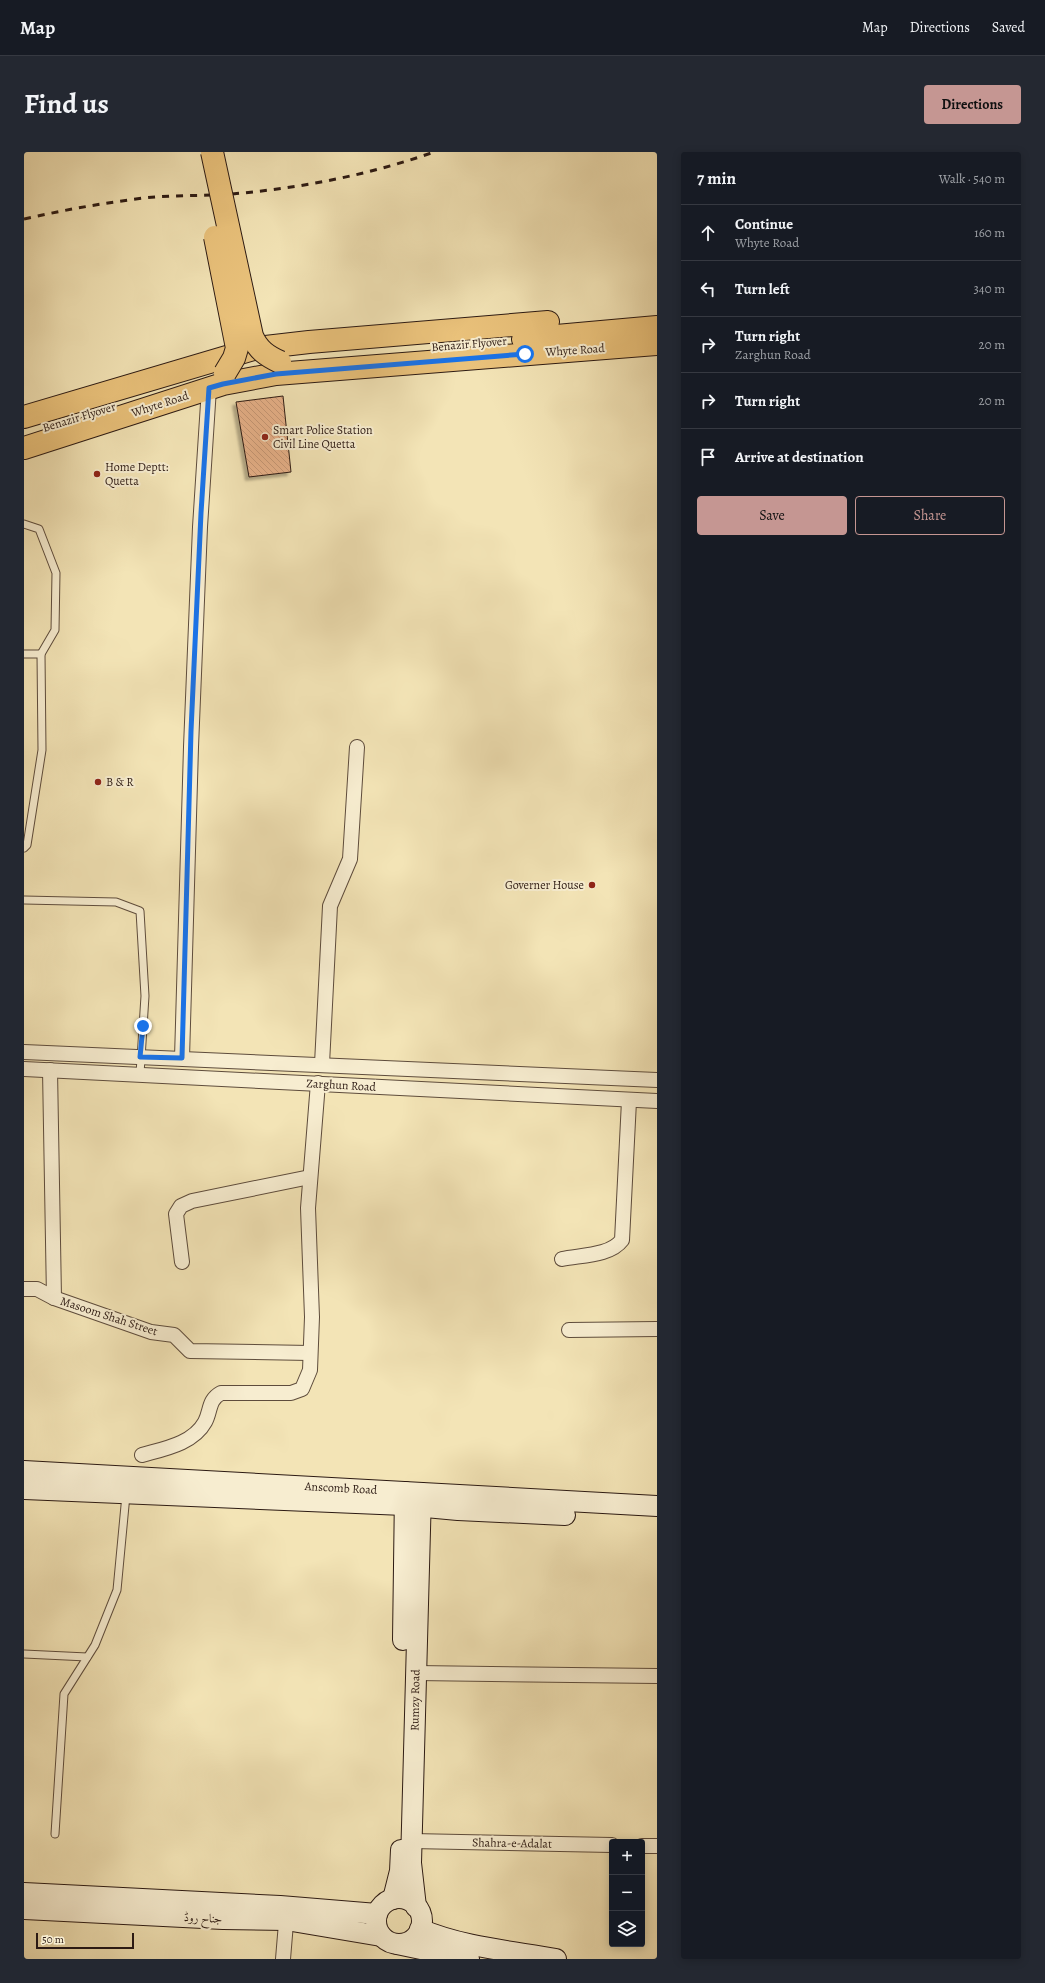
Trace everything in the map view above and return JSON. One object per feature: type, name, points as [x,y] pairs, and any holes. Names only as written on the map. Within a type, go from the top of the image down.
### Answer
[{"type":"main road","points":[[199,152],[237,344],[236,352],[225,373]]},
{"type":"main road","points":[[212,152],[252,336],[260,350],[270,358],[280,362]]},
{"type":"main road","name":"Whyte Road","points":[[24,417],[257,348],[309,342],[657,312]]},
{"type":"main road","name":"Benazir Flyover","points":[[24,434],[225,373],[258,365],[657,327]]},
{"type":"main road","name":"Whyte Road","points":[[24,448],[209,388],[276,374],[657,344]]},
{"type":"street","points":[[182,1058],[191,731],[200,527],[209,388]]},
{"type":"street","points":[[322,1064],[330,906],[350,859],[357,746]]},
{"type":"street","name":"Zarghun Road","points":[[24,1052],[657,1080]]},
{"type":"street","name":"Zarghun Road","points":[[24,1069],[318,1083],[629,1101],[657,1101]]},
{"type":"street","points":[[50,1070],[54,1298]]},
{"type":"street","points":[[142,1455],[174,1445],[194,1435],[205,1422],[210,1403],[214,1397],[221,1393],[291,1393],[302,1389],[310,1370],[312,1317],[308,1208],[318,1083]]},
{"type":"street","points":[[562,1259],[610,1250],[618,1246],[622,1240],[629,1101]]},
{"type":"street","points":[[182,1262],[176,1214],[181,1206],[192,1201],[310,1177]]},
{"type":"street","name":"Masoom Shah Street","points":[[24,1289],[37,1290],[54,1298],[151,1332],[174,1334],[190,1351],[310,1353]]},
{"type":"street","points":[[569,1330],[657,1329]]},
{"type":"street","name":"Anscomb Road","points":[[24,1471],[125,1485]]},
{"type":"street","name":"Anscomb Road","points":[[24,1489],[125,1485],[412,1499],[657,1506]]},
{"type":"street","name":"Anscomb Road","points":[[412,1499],[458,1510],[657,1519]]},
{"type":"street","name":"Rumzy Road","points":[[412,1499],[416,1673],[411,1863],[416,1907]]},
{"type":"street","name":"Rumzy Road","points":[[393,1899],[400,1871],[402,1841],[412,1499]]},
{"type":"street","points":[[416,1673],[657,1676]]},
{"type":"street","name":"Shahra-e-Adalat","points":[[412,1841],[609,1845]]},
{"type":"street","points":[[645,1846],[657,1846]]},
{"type":"street","name":"جناح روڈ","points":[[24,1893],[287,1913],[377,1914]]},
{"type":"street","points":[[393,1899],[406,1900],[416,1907],[421,1918],[420,1930],[413,1939],[402,1944],[389,1940],[376,1922],[377,1914],[383,1904],[393,1899]]},
{"type":"street","name":"جناح روڈ","points":[[24,1908],[223,1919],[287,1913],[469,1959]]},
{"type":"street","points":[[283,1959],[287,1913]]},
{"type":"street","points":[[420,1930],[438,1937],[461,1942],[556,1959]]},
{"type":"lane","points":[[24,524],[39,529],[56,573],[55,630],[41,654],[42,750],[27,845],[24,848]]},
{"type":"lane","points":[[24,654],[41,654]]},
{"type":"lane","points":[[24,900],[116,902],[140,911],[145,996],[140,1074]]},
{"type":"lane","points":[[55,1834],[64,1694],[95,1645],[117,1590],[125,1485]]},
{"type":"lane","points":[[24,1654],[87,1657]]},
{"type":"building","name":"Smart Police Station Civil Line Quetta","points":[[283,396],[291,472],[249,477],[236,402]]},
{"type":"railway","points":[[24,219],[84,207],[144,198],[232,194],[309,184],[360,174],[434,152]]},
{"type":"place","name":"Smart Police Station Civil Line Quetta","points":[[265,437]]},
{"type":"place","name":"Home Deptt: Quetta","points":[[97,474]]},
{"type":"place","name":"B & R","points":[[98,782]]},
{"type":"place","name":"Governer House","points":[[592,885]]},
{"type":"route","points":[[143,1026],[140,1057],[182,1058],[191,731],[206,414],[209,388],[276,374],[525,354]]}]
